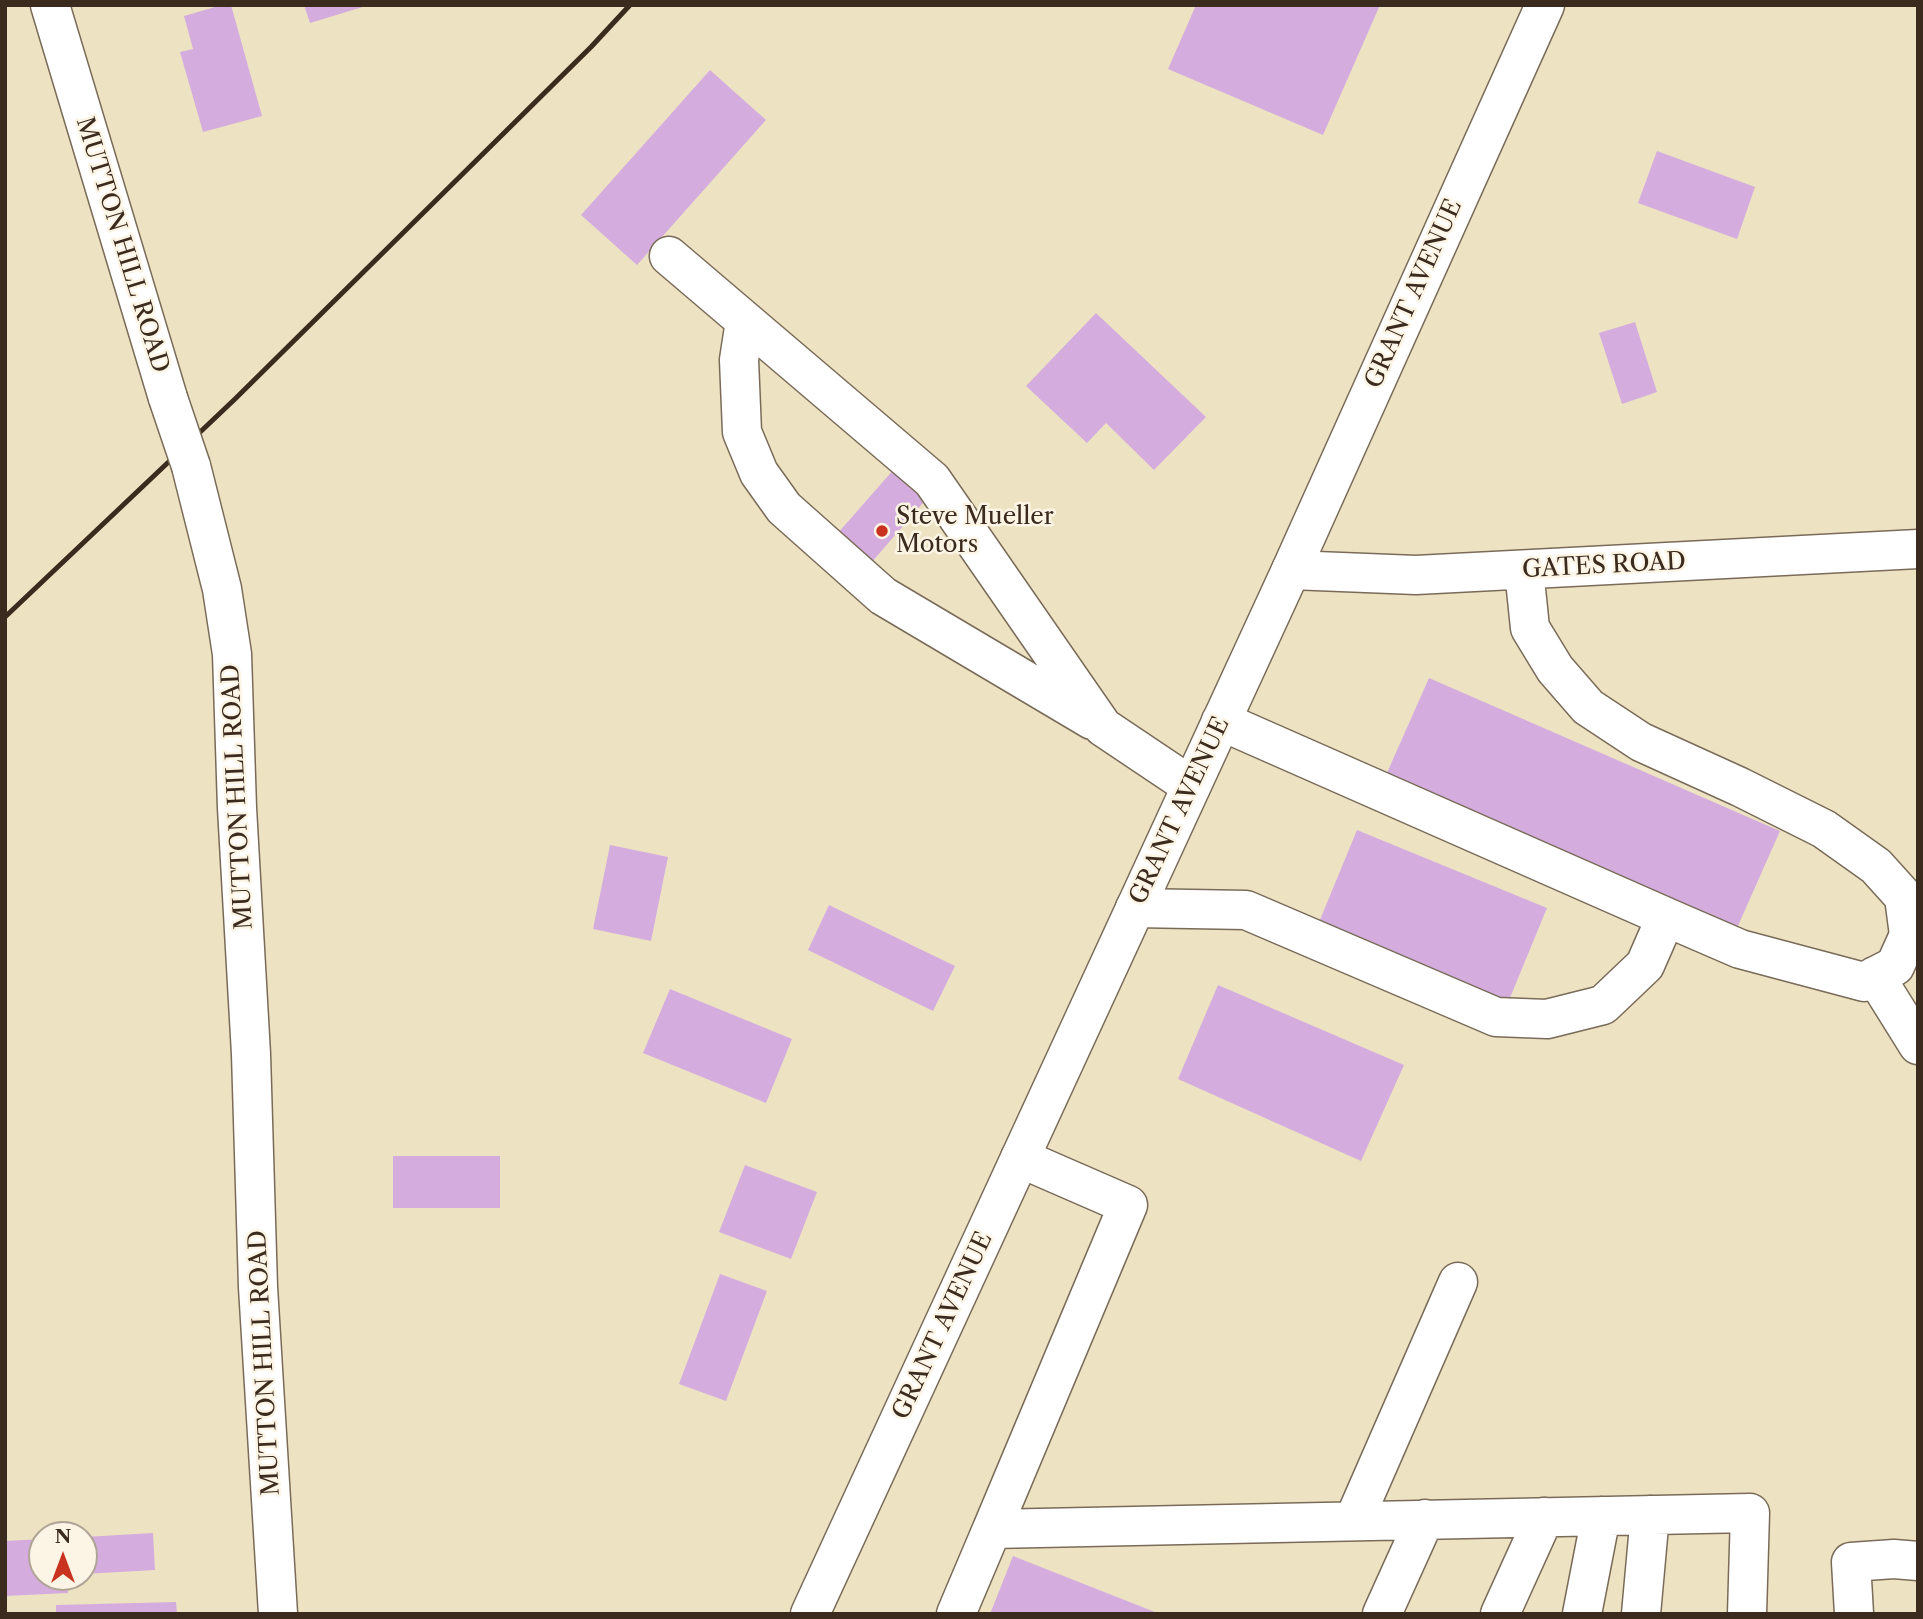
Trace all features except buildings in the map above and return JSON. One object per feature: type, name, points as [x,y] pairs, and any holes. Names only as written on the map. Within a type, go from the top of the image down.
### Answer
[{"type":"main road","name":"MUTTON HILL ROAD","points":[[50,5],[167,398],[191,466],[222,589],[232,654],[237,808],[251,1054],[258,1287],[278,1614]]},
{"type":"main road","name":"GRANT AVENUE","points":[[810,1614],[1291,570],[1545,5]]},
{"type":"main road","points":[[669,256],[932,480],[1103,727]]},
{"type":"main road","points":[[745,321],[739,359],[742,432],[758,473],[784,508],[883,596],[1103,727],[1191,786]]},
{"type":"main road","name":"GATES ROAD","points":[[1291,570],[1416,575],[1918,549]]},
{"type":"main road","points":[[1221,721],[1740,949],[1864,982],[1895,967],[1909,935],[1904,897],[1876,866],[1824,829],[1641,742],[1588,707],[1555,669],[1530,628],[1524,570]]},
{"type":"main road","points":[[1135,908],[1246,910],[1496,1017],[1547,1019],[1603,1005],[1645,965],[1666,917]]},
{"type":"main road","points":[[1875,976],[1918,1045]]},
{"type":"main road","points":[[956,1614],[1128,1205],[1020,1158]]},
{"type":"main road","points":[[1354,1520],[1458,1282]]},
{"type":"main road","points":[[992,1529],[1750,1513],[1747,1614]]},
{"type":"main road","points":[[1641,1614],[1650,1515]]},
{"type":"main road","points":[[1582,1614],[1601,1516]]},
{"type":"main road","points":[[1500,1614],[1544,1517]]},
{"type":"main road","points":[[1382,1614],[1425,1519]]},
{"type":"main road","points":[[1854,1614],[1851,1562],[1894,1559],[1918,1561]]},
{"type":"railway","points":[[5,617],[235,399],[591,47],[630,5]]},
{"type":"place","name":"Steve Mueller Motors","points":[[882,531]]}]
